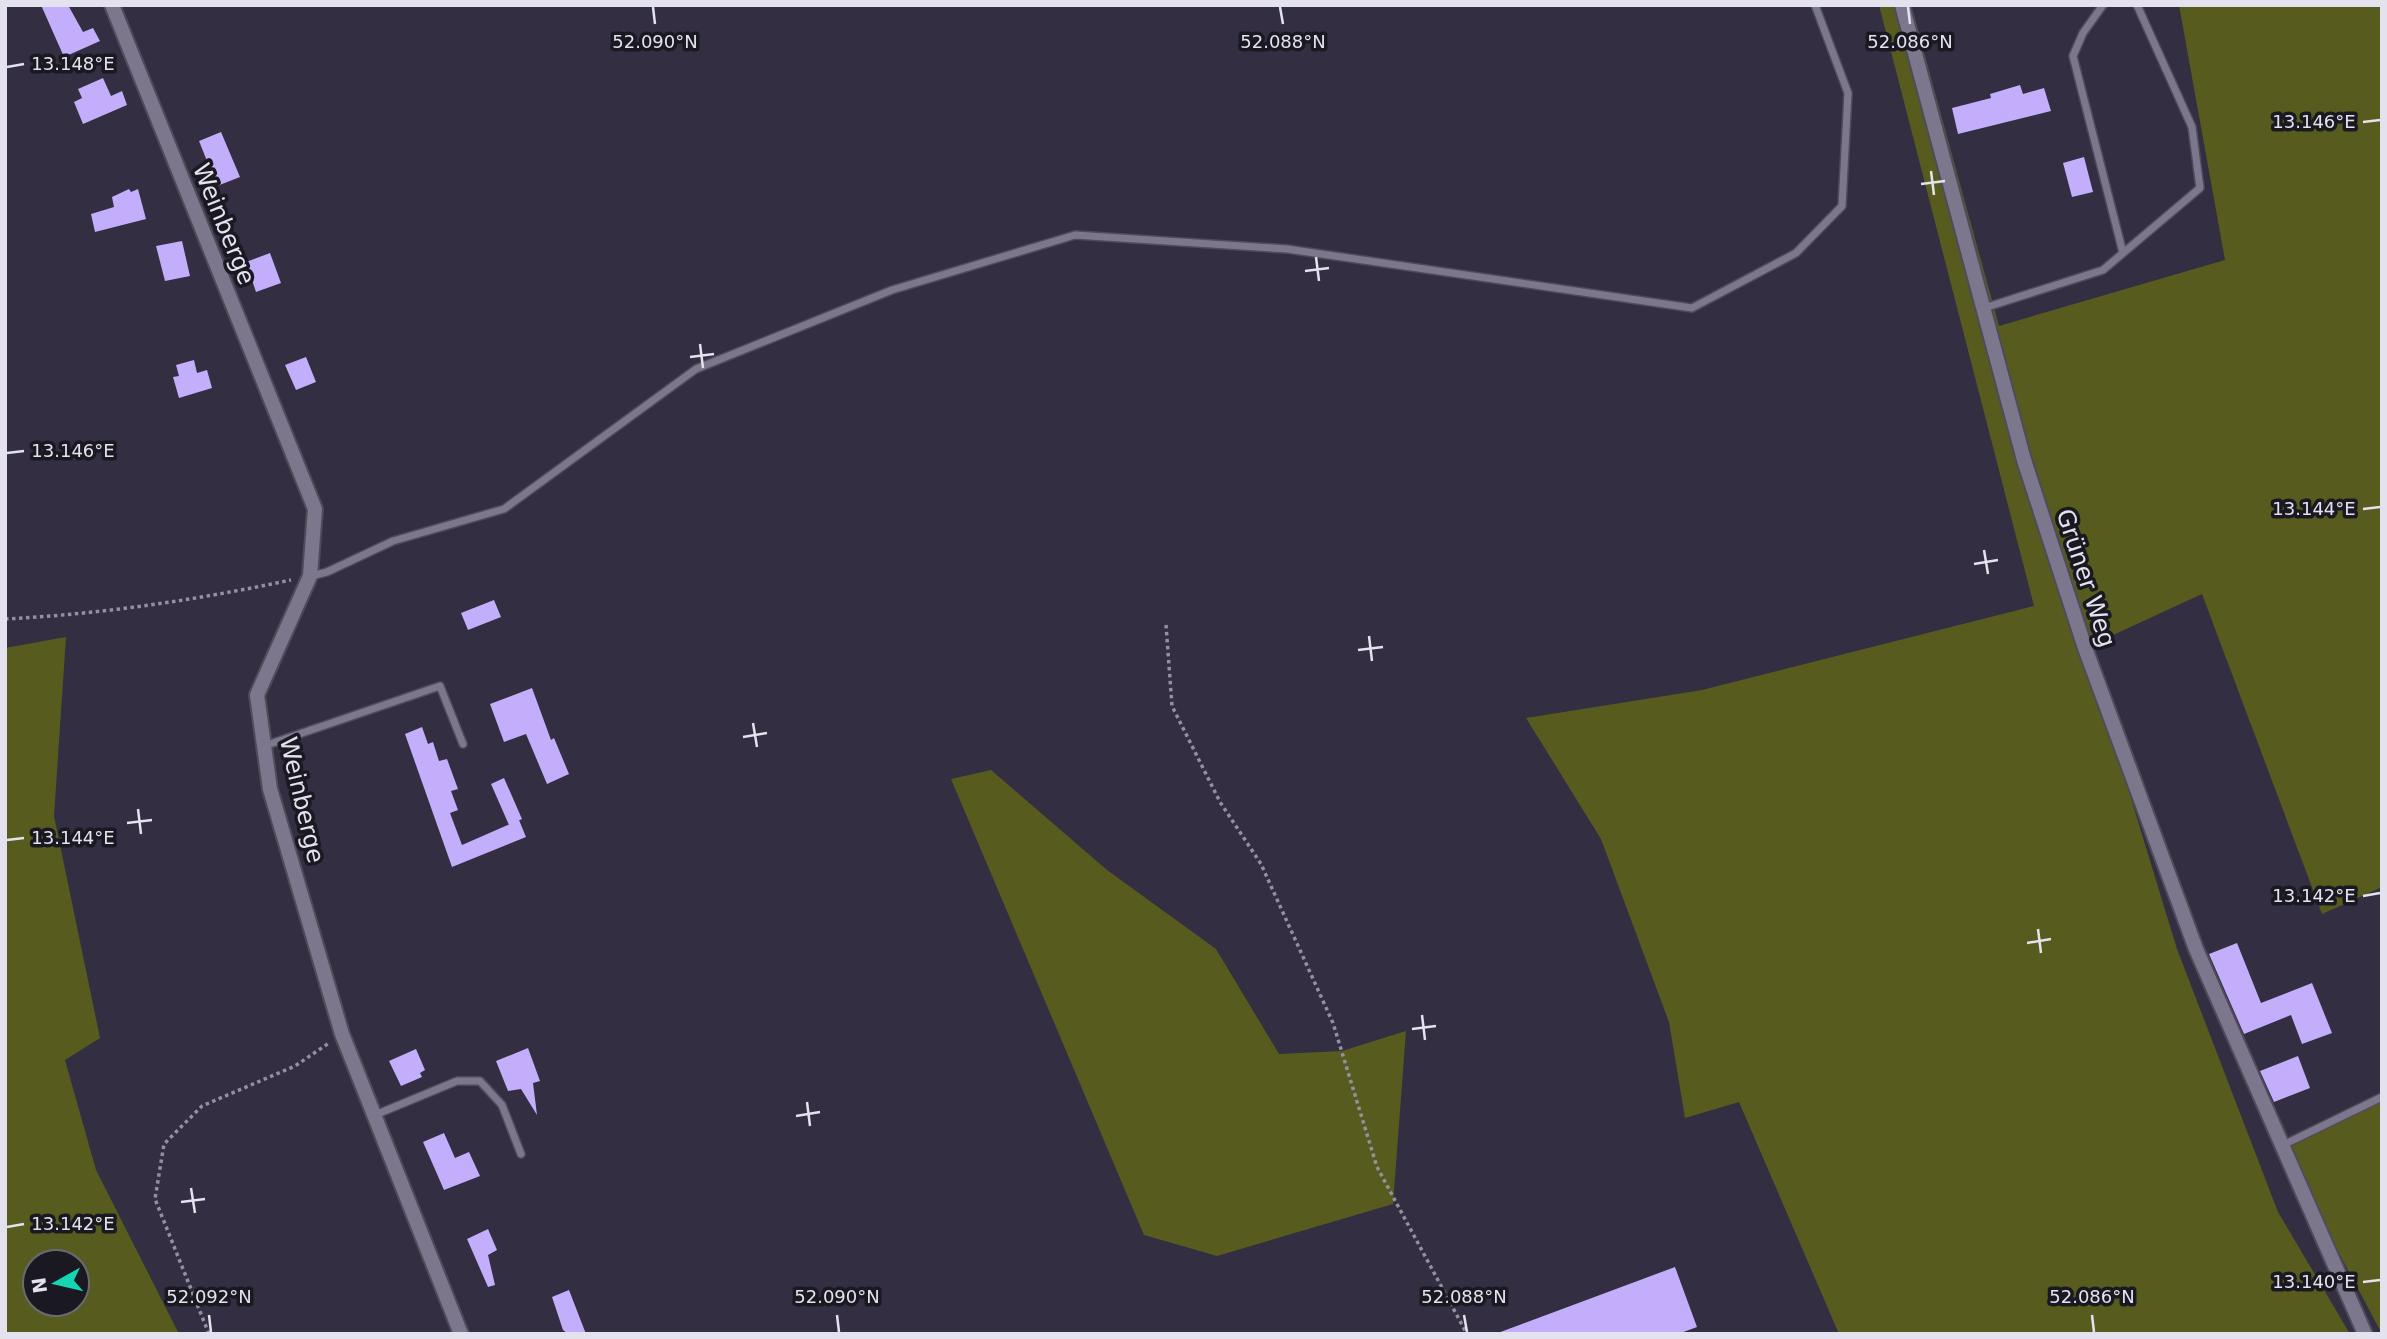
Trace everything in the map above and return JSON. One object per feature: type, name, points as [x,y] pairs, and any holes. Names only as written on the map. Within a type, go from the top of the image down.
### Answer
[{"type":"street","name":"Weinberge","points":[[112,5],[315,509],[310,576],[257,695],[270,789],[342,1034],[461,1334]]},
{"type":"street","name":"Grüner Weg","points":[[1902,5],[2024,460],[2085,648],[2196,949],[2365,1334]]},
{"type":"lane","points":[[310,576],[327,572],[393,541],[504,509],[696,369],[892,290],[1074,235],[1287,249],[1692,308],[1796,253],[1842,206],[1848,93],[1815,5]]},
{"type":"lane","points":[[2103,5],[2083,33],[2073,56],[2123,253]]},
{"type":"lane","points":[[1983,308],[2103,270],[2200,188],[2192,127],[2137,5]]},
{"type":"lane","points":[[264,746],[440,686],[463,744]]},
{"type":"lane","points":[[374,1116],[457,1081],[480,1081],[502,1105],[522,1154]]},
{"type":"lane","points":[[2282,1146],[2382,1097]]},
{"type":"path","points":[[5,619],[64,616],[210,597],[310,576]]},
{"type":"path","points":[[1166,625],[1172,706],[1220,802],[1261,864],[1333,1023],[1377,1167],[1467,1334]]},
{"type":"path","points":[[209,1334],[155,1199],[164,1144],[202,1106],[295,1066],[342,1034]]},
{"type":"green space","points":[[1879,5],[1911,5],[1999,326],[2225,260],[2179,5],[2382,5],[2382,887],[2322,914],[2202,594],[2085,648],[2177,949],[2278,1212],[2350,1334],[1839,1334],[1739,1102],[1685,1118],[1669,1022],[1601,839],[1526,718],[1702,690],[2034,606]]},
{"type":"green space","points":[[66,637],[54,816],[100,1038],[65,1060],[96,1170],[179,1334],[5,1334],[5,648]]},
{"type":"green space","points":[[991,770],[1107,870],[1216,949],[1279,1054],[1342,1051],[1406,1031],[1393,1204],[1217,1256],[1144,1235],[951,779]]},
{"type":"green space","points":[[2382,1097],[2382,1334],[2282,1146]]},
{"type":"building","points":[[41,5],[68,5],[83,32],[93,28],[100,41],[64,57]]},
{"type":"building","points":[[103,78],[111,96],[122,91],[127,105],[83,124],[74,102],[82,98],[78,89]]},
{"type":"building","points":[[2020,85],[2023,94],[2044,88],[2051,111],[1958,134],[1952,108],[1991,98],[1990,94]]},
{"type":"building","points":[[221,132],[240,177],[217,186],[199,141]]},
{"type":"building","points":[[2084,157],[2093,192],[2072,197],[2063,163]]},
{"type":"building","points":[[129,189],[131,192],[138,189],[146,219],[95,232],[91,214],[114,207],[112,197]]},
{"type":"building","points":[[182,241],[190,276],[165,281],[156,246]]},
{"type":"building","points":[[270,253],[281,283],[256,292],[246,262]]},
{"type":"building","points":[[306,357],[316,382],[296,390],[285,365]]},
{"type":"building","points":[[194,360],[197,373],[207,370],[212,388],[179,398],[173,377],[179,376],[176,365]]},
{"type":"building","points":[[494,600],[501,617],[468,630],[461,613]]},
{"type":"building","points":[[532,688],[551,740],[554,738],[569,774],[547,784],[526,734],[504,742],[490,704]]},
{"type":"building","points":[[422,727],[428,744],[433,742],[439,761],[447,759],[458,789],[451,791],[458,810],[450,813],[462,845],[519,820],[526,837],[452,867],[405,734]]},
{"type":"building","points":[[504,778],[522,819],[509,825],[491,784]]},
{"type":"building","points":[[2237,943],[2261,1003],[2312,983],[2332,1033],[2302,1044],[2291,1015],[2244,1034],[2209,954]]},
{"type":"building","points":[[528,1048],[540,1081],[533,1083],[537,1115],[521,1089],[508,1091],[496,1061]]},
{"type":"building","points":[[416,1049],[425,1070],[420,1073],[422,1077],[401,1086],[389,1061]]},
{"type":"building","points":[[2298,1056],[2310,1088],[2274,1102],[2260,1071]]},
{"type":"building","points":[[444,1133],[455,1158],[469,1152],[480,1176],[444,1190],[423,1142]]},
{"type":"building","points":[[488,1229],[497,1250],[488,1255],[495,1285],[488,1287],[467,1239]]},
{"type":"building","points":[[1675,1267],[1697,1327],[1678,1334],[1495,1334]]},
{"type":"building","points":[[569,1290],[586,1334],[568,1334],[563,1330],[552,1297]]}]
